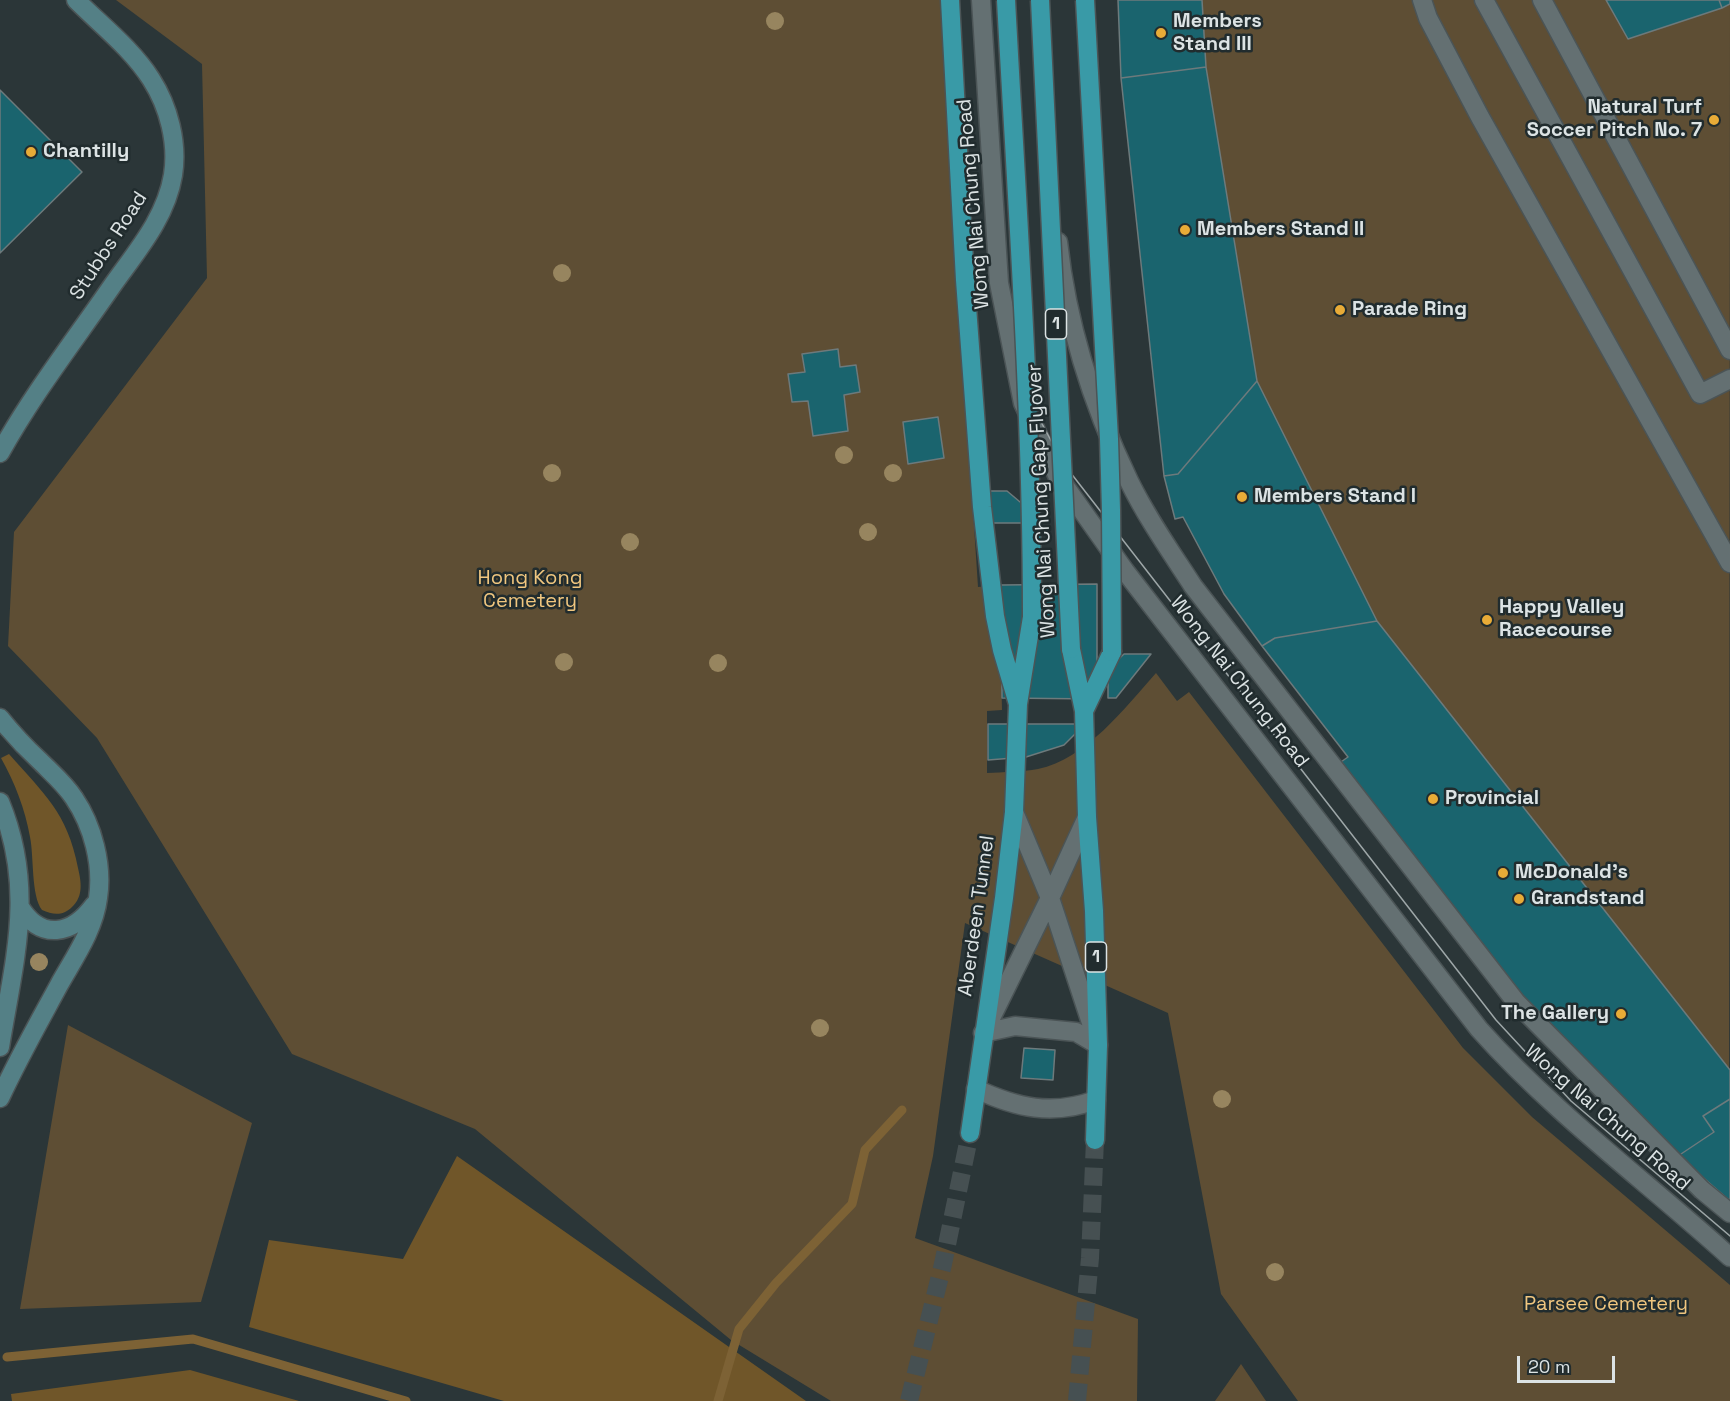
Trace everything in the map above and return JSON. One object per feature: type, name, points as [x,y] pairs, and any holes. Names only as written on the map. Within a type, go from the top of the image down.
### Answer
[{"type":"highway","points":[[950,0],[965,280],[982,507],[995,616],[1002,650],[1018,704]]},
{"type":"highway","name":"Wong Nai Chung Gap Flyover","points":[[1006,0],[1025,364],[1032,574],[1032,618],[1018,704]]},
{"type":"highway","name":"Wong Nai Chung Gap Flyover","points":[[1040,0],[1071,649],[1084,711]]},
{"type":"highway","points":[[1084,711],[1112,652],[1109,439],[1085,0]]},
{"type":"highway","name":"Aberdeen Tunnel","points":[[970,1133],[1004,898],[1014,805],[1018,704]]},
{"type":"highway","name":"1","points":[[1084,711],[1086,809],[1095,922],[1098,1045],[1095,1140]]},
{"type":"main road","name":"Stubbs Road","points":[[0,453],[28,406],[145,239],[163,207],[173,177],[172,132],[163,103],[151,79],[138,62],[76,0]]},
{"type":"main road","points":[[0,718],[59,779],[74,798],[87,822],[95,849],[99,876],[94,918],[85,939],[22,1053],[0,1098]]},
{"type":"main road","points":[[0,802],[18,862],[20,907],[18,943],[0,1047]]},
{"type":"main road","points":[[20,907],[34,924],[44,929],[57,930],[69,928],[80,921],[98,899]]},
{"type":"street","name":"Wong Nai Chung Road","points":[[981,0],[999,282],[1023,404],[1057,475],[1125,571],[1479,1029],[1547,1100],[1730,1257]]},
{"type":"street","name":"Wong Nai Chung Road","points":[[1045,0],[1055,209],[1066,291],[1088,381],[1105,428],[1130,483],[1194,586],[1516,1002],[1702,1190],[1730,1213]]},
{"type":"street","points":[[1422,0],[1428,18],[1480,117],[1730,563]]},
{"type":"street","points":[[1484,0],[1700,394],[1730,379]]},
{"type":"street","points":[[1542,0],[1730,350]]},
{"type":"street","points":[[1014,805],[1050,898],[1098,1045]]},
{"type":"street","points":[[983,1033],[1050,898],[1086,809]]},
{"type":"street","points":[[983,1033],[1015,1026],[1076,1032],[1098,1045]]},
{"type":"street","points":[[976,1089],[1001,1101],[1046,1110],[1096,1100]]},
{"type":"green space","name":"Hong Kong Cemetery","points":[[116,0],[940,0],[978,587],[999,585],[1002,710],[987,711],[987,773],[1038,769],[1072,755],[1118,716],[1156,673],[1177,701],[1189,692],[1463,1048],[1532,1117],[1730,1285],[1730,1401],[1298,1401],[1221,1294],[1168,1013],[965,923],[933,1156],[915,1238],[1138,1319],[1137,1401],[831,1401],[731,1340],[475,1129],[292,1054],[97,738],[8,646],[14,532],[207,278],[202,64]]},
{"type":"green space","name":"Happy Valley Racecourse","points":[[1118,0],[1730,0],[1729,1200],[1678,1156],[1224,594],[1183,517],[1170,475],[1121,78]]},
{"type":"green space","points":[[68,1025],[252,1123],[201,1302],[20,1309]]},
{"type":"green space","points":[[1241,1364],[1266,1401],[1215,1401]]},
{"type":"shaded area","points":[[9,754],[43,793],[68,832],[81,888],[76,903],[69,910],[61,913],[54,914],[42,910],[38,904],[28,827],[15,787],[1,758]]},
{"type":"shaded area","points":[[457,1156],[806,1401],[504,1401],[249,1327],[269,1240],[403,1259]]},
{"type":"shaded area","points":[[190,1370],[299,1401],[12,1401],[11,1394]]},
{"type":"building","name":"Members Stand III","points":[[1118,0],[1202,0],[1206,67],[1121,78]]},
{"type":"building","points":[[1606,0],[1719,0],[1722,8],[1628,39]]},
{"type":"building","points":[[1719,0],[1730,0],[1730,4],[1722,8]]},
{"type":"building","name":"Members Stand II","points":[[1206,67],[1257,381],[1178,474],[1164,476],[1121,78]]},
{"type":"building","name":"Chantilly","points":[[0,90],[82,172],[0,253]]},
{"type":"building","points":[[838,349],[840,367],[856,365],[860,392],[844,395],[848,431],[813,436],[808,401],[792,402],[788,374],[805,372],[802,354]]},
{"type":"building","name":"Members Stand I","points":[[1257,381],[1377,621],[1275,638],[1262,646],[1224,594],[1183,517],[1175,519],[1164,476],[1178,474]]},
{"type":"building","points":[[938,417],[944,458],[908,464],[903,422]]},
{"type":"building","points":[[989,491],[1007,491],[1026,507],[1026,523],[989,523]]},
{"type":"building","points":[[1097,584],[1097,699],[1002,698],[1001,585]]},
{"type":"building","name":"Grandstand","points":[[1377,621],[1730,1070],[1730,1099],[1703,1116],[1714,1132],[1678,1156],[1650,1126],[1637,1139],[1546,1035],[1338,764],[1348,757],[1262,646],[1275,638]]},
{"type":"building","points":[[1124,654],[1151,654],[1116,698],[1108,698],[1108,669]]},
{"type":"building","points":[[988,724],[1085,724],[1064,745],[1026,757],[988,760]]},
{"type":"building","points":[[1024,1048],[1055,1050],[1053,1080],[1021,1078]]},
{"type":"building","points":[[1730,1099],[1729,1200],[1678,1156],[1714,1132],[1703,1116]]},
{"type":"waterway","points":[[718,1401],[739,1329],[776,1283],[852,1204],[865,1150],[902,1110]]},
{"type":"waterway","points":[[7,1357],[193,1339],[406,1401]]},
{"type":"tunnel","points":[[909,1401],[943,1264],[970,1133]]},
{"type":"tunnel","points":[[1077,1401],[1090,1258],[1095,1140]]},
{"type":"tram line","points":[[1000,0],[1016,335],[1031,398],[1063,463],[1496,1020],[1571,1101],[1730,1236]]},
{"type":"place","name":"Members Stand III","points":[[1161,33]]},
{"type":"place","name":"Natural Turf Soccer Pitch No. 7","points":[[1714,120]]},
{"type":"place","name":"Chantilly","points":[[31,152]]},
{"type":"place","name":"Members Stand II","points":[[1185,230]]},
{"type":"place","name":"Parade Ring","points":[[1340,310]]},
{"type":"place","name":"Members Stand I","points":[[1242,497]]},
{"type":"place","name":"Happy Valley Racecourse","points":[[1487,620]]},
{"type":"place","name":"Provincial","points":[[1433,799]]},
{"type":"place","name":"McDonald's","points":[[1503,873]]},
{"type":"place","name":"Grandstand","points":[[1519,899]]},
{"type":"place","name":"The Gallery","points":[[1621,1014]]},
{"type":"park label","name":"Parsee Cemetery","points":[[1606,1305]]}]
